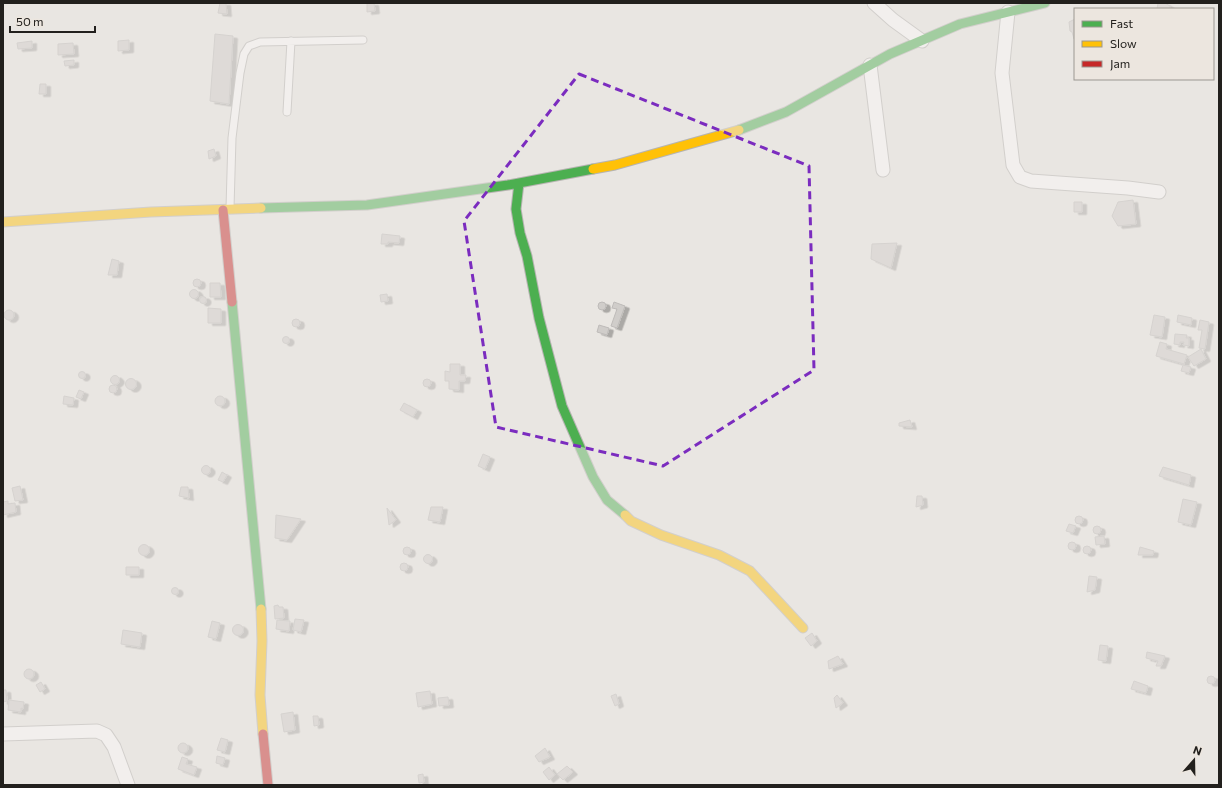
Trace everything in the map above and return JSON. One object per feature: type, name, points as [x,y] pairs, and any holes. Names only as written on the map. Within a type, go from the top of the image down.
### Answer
[{"type":"street","points":[[874,3],[893,20],[922,40]]},
{"type":"street","points":[[3,222],[151,212],[367,205],[519,183],[615,165],[738,130],[786,112],[890,54],[960,24],[1045,3]]},
{"type":"street","points":[[1008,12],[1002,73],[1013,165],[1020,177],[1045,184],[1128,188],[1159,192]]},
{"type":"street","points":[[870,66],[883,170]]},
{"type":"street","points":[[519,183],[516,209],[520,233],[527,256],[539,318],[562,406],[593,477],[607,500],[631,521],[661,535],[718,555],[750,571],[803,628]]},
{"type":"street","points":[[227,210],[260,593],[262,641],[260,695],[268,785]]},
{"type":"street","points":[[3,734],[97,731],[106,735],[114,747],[128,785]]},
{"type":"lane","points":[[227,210],[232,138],[244,54],[249,46],[260,42],[363,40]]},
{"type":"lane","points":[[287,112],[291,41]]},
{"type":"highlighted area","points":[[579,74],[809,166],[814,370],[663,466],[496,427],[464,221]]},
{"type":"building","points":[[220,3],[226,3],[227,14],[218,13]]},
{"type":"building","points":[[367,3],[374,3],[375,11],[367,12]]},
{"type":"building","points":[[1158,3],[1165,3],[1170,6],[1170,8],[1157,8]]},
{"type":"building","points":[[1074,20],[1074,39],[1072,32],[1070,31],[1069,22]]},
{"type":"building","points":[[215,34],[233,36],[229,104],[210,101]]},
{"type":"building","points":[[129,40],[129,50],[118,51],[118,41]]},
{"type":"building","points":[[32,41],[32,48],[18,49],[17,43]]},
{"type":"building","points":[[73,43],[74,54],[58,55],[58,44]]},
{"type":"building","points":[[74,60],[74,65],[65,66],[64,61]]},
{"type":"building","points":[[40,84],[46,84],[46,94],[39,94]]},
{"type":"building","points":[[214,149],[216,156],[209,159],[208,151]]},
{"type":"building","points":[[1133,200],[1136,224],[1118,226],[1112,216],[1118,202]]},
{"type":"building","points":[[1074,202],[1082,202],[1082,212],[1074,212]]},
{"type":"building","points":[[382,234],[400,236],[399,243],[388,242],[388,244],[381,244]]},
{"type":"building","points":[[897,243],[891,268],[871,259],[872,244]]},
{"type":"building","points":[[112,259],[119,261],[117,275],[108,275]]},
{"type":"building","points":[[197,279],[200,280],[200,286],[197,287],[194,286],[193,283],[194,280]]},
{"type":"building","points":[[210,283],[220,283],[221,297],[210,297]]},
{"type":"building","points":[[192,290],[196,290],[198,294],[196,298],[192,298],[190,296],[190,292]]},
{"type":"building","points":[[387,294],[388,301],[381,302],[380,295]]},
{"type":"building","points":[[203,296],[206,297],[206,303],[203,304],[200,303],[199,300],[200,297]]},
{"type":"building","points":[[600,302],[604,302],[606,306],[604,310],[600,310],[598,308],[598,304]]},
{"type":"building","points":[[614,302],[625,306],[617,328],[611,326],[617,309],[612,308]]},
{"type":"building","points":[[208,308],[221,309],[221,323],[208,323]]},
{"type":"building","points":[[7,310],[11,310],[13,311],[13,319],[7,320],[4,317],[4,313]]},
{"type":"building","points":[[1154,315],[1165,317],[1162,337],[1150,335]]},
{"type":"building","points":[[1178,315],[1192,318],[1191,325],[1177,322]]},
{"type":"building","points":[[294,319],[298,319],[300,323],[298,327],[294,327],[292,325],[292,321]]},
{"type":"building","points":[[1200,320],[1209,322],[1205,349],[1199,348],[1202,330],[1198,330]]},
{"type":"building","points":[[599,325],[609,328],[607,335],[597,332]]},
{"type":"building","points":[[1175,334],[1187,335],[1186,338],[1189,338],[1189,346],[1183,345],[1184,342],[1180,342],[1180,345],[1174,344]]},
{"type":"building","points":[[286,336],[289,337],[289,343],[286,344],[283,343],[282,340],[283,337]]},
{"type":"building","points":[[1160,342],[1167,344],[1166,349],[1187,355],[1184,364],[1156,356]]},
{"type":"building","points":[[1201,349],[1206,359],[1194,366],[1188,357]]},
{"type":"building","points":[[450,364],[460,364],[460,375],[466,375],[465,381],[459,381],[459,390],[449,389],[449,381],[445,381],[445,371],[450,372]]},
{"type":"building","points":[[1183,365],[1191,367],[1189,373],[1181,371]]},
{"type":"building","points":[[82,371],[85,372],[85,378],[82,379],[79,378],[78,375],[79,372]]},
{"type":"building","points":[[113,376],[117,376],[119,380],[117,384],[113,384],[111,382],[111,378]]},
{"type":"building","points":[[129,379],[133,379],[135,380],[135,388],[129,389],[126,386],[126,382]]},
{"type":"building","points":[[425,379],[429,379],[431,383],[429,387],[425,387],[423,385],[423,381]]},
{"type":"building","points":[[111,385],[115,385],[117,389],[115,393],[111,393],[109,391],[109,387]]},
{"type":"building","points":[[79,390],[84,392],[81,399],[76,397]]},
{"type":"building","points":[[64,396],[74,398],[73,405],[63,404]]},
{"type":"building","points":[[220,396],[225,401],[220,406],[215,401]]},
{"type":"building","points":[[404,403],[417,410],[413,417],[400,410]]},
{"type":"building","points":[[910,420],[912,427],[899,426],[899,423]]},
{"type":"building","points":[[483,454],[490,457],[485,469],[478,466]]},
{"type":"building","points":[[206,465],[211,470],[206,475],[201,470]]},
{"type":"building","points":[[1163,467],[1191,475],[1189,485],[1159,476]]},
{"type":"building","points":[[222,472],[227,475],[223,482],[218,480]]},
{"type":"building","points":[[20,486],[23,500],[15,501],[12,488]]},
{"type":"building","points":[[181,487],[188,487],[189,498],[179,496]]},
{"type":"building","points":[[917,496],[922,496],[923,505],[916,507]]},
{"type":"building","points":[[1183,499],[1197,502],[1191,525],[1178,522]]},
{"type":"building","points":[[8,501],[8,504],[15,503],[16,512],[3,515],[3,502]]},
{"type":"building","points":[[431,507],[443,507],[440,522],[428,520]]},
{"type":"building","points":[[387,508],[396,520],[389,525]]},
{"type":"building","points":[[276,515],[301,519],[287,540],[275,538]]},
{"type":"building","points":[[1077,516],[1081,516],[1083,520],[1081,524],[1077,524],[1075,522],[1075,518]]},
{"type":"building","points":[[1069,524],[1076,526],[1073,533],[1066,531]]},
{"type":"building","points":[[1095,526],[1099,526],[1101,530],[1099,534],[1095,534],[1093,532],[1093,528]]},
{"type":"building","points":[[1104,536],[1105,544],[1096,545],[1095,537]]},
{"type":"building","points":[[1070,542],[1074,542],[1076,546],[1074,550],[1070,550],[1068,548],[1068,544]]},
{"type":"building","points":[[142,545],[146,545],[148,546],[148,554],[142,555],[139,552],[139,548]]},
{"type":"building","points":[[1085,546],[1089,546],[1091,550],[1089,554],[1085,554],[1083,552],[1083,548]]},
{"type":"building","points":[[405,547],[409,547],[411,551],[409,555],[405,555],[403,553],[403,549]]},
{"type":"building","points":[[1140,547],[1154,551],[1153,555],[1138,555]]},
{"type":"building","points":[[426,555],[430,555],[432,559],[430,563],[426,563],[424,561],[424,557]]},
{"type":"building","points":[[402,563],[406,563],[408,567],[406,571],[402,571],[400,569],[400,565]]},
{"type":"building","points":[[126,567],[139,567],[139,575],[126,575]]},
{"type":"building","points":[[1089,576],[1097,577],[1095,590],[1087,592]]},
{"type":"building","points":[[175,587],[178,588],[178,594],[175,595],[172,594],[171,591],[172,588]]},
{"type":"building","points":[[278,605],[279,607],[283,607],[284,618],[275,619],[274,606]]},
{"type":"building","points":[[295,619],[304,620],[301,632],[293,630]]},
{"type":"building","points":[[277,620],[290,621],[289,631],[276,629]]},
{"type":"building","points":[[212,621],[220,623],[216,639],[208,637]]},
{"type":"building","points":[[236,625],[240,625],[242,626],[242,634],[236,635],[233,632],[233,628]]},
{"type":"building","points":[[123,630],[142,633],[140,647],[121,644]]},
{"type":"building","points":[[812,633],[817,641],[811,646],[805,638]]},
{"type":"building","points":[[1100,645],[1108,646],[1106,661],[1098,660]]},
{"type":"building","points":[[1147,652],[1165,656],[1161,666],[1156,666],[1158,661],[1146,658]]},
{"type":"building","points":[[838,656],[843,664],[829,669],[828,661]]},
{"type":"building","points":[[27,669],[31,669],[34,674],[31,679],[27,679],[24,676],[24,672]]},
{"type":"building","points":[[1209,676],[1213,676],[1215,680],[1213,684],[1209,684],[1207,682],[1207,678]]},
{"type":"building","points":[[1134,681],[1148,686],[1146,693],[1131,689]]},
{"type":"building","points":[[41,682],[45,689],[40,692],[36,685]]},
{"type":"building","points":[[3,690],[6,690],[7,701],[3,702]]},
{"type":"building","points":[[430,691],[432,704],[418,707],[416,693]]},
{"type":"building","points":[[616,694],[619,704],[615,706],[611,696]]},
{"type":"building","points":[[837,695],[843,703],[836,708],[834,698]]},
{"type":"building","points":[[448,697],[449,705],[439,706],[438,698]]},
{"type":"building","points":[[9,700],[24,702],[21,712],[8,710]]},
{"type":"building","points":[[293,712],[295,730],[284,732],[281,714]]},
{"type":"building","points":[[313,716],[318,716],[319,725],[314,726]]},
{"type":"building","points":[[221,738],[228,740],[225,752],[217,750]]},
{"type":"building","points":[[181,743],[185,743],[188,748],[185,753],[181,753],[178,750],[178,746]]},
{"type":"building","points":[[545,748],[550,757],[539,762],[535,756]]},
{"type":"building","points":[[217,756],[225,758],[223,765],[216,763]]},
{"type":"building","points":[[182,757],[188,759],[186,764],[197,767],[194,775],[178,769]]},
{"type":"building","points":[[567,766],[573,772],[563,780],[557,774]]},
{"type":"building","points":[[549,767],[555,775],[549,780],[543,772]]},
{"type":"building","points":[[423,774],[424,782],[419,783],[418,775]]},
{"type":"traffic: fast","points":[[739,130],[786,112],[890,54],[960,24],[1045,3]]},
{"type":"traffic: fast","points":[[261,208],[367,205],[508,185],[593,169]]},
{"type":"traffic: fast","points":[[519,183],[516,209],[520,233],[527,256],[539,318],[562,406],[593,477],[607,500],[625,515]]},
{"type":"traffic: fast","points":[[232,302],[261,609]]},
{"type":"traffic: slow","points":[[593,169],[615,165],[739,130]]},
{"type":"traffic: slow","points":[[3,222],[151,212],[261,208]]},
{"type":"traffic: slow","points":[[625,515],[631,521],[661,535],[719,555],[750,571],[803,628]]},
{"type":"traffic: slow","points":[[261,609],[262,641],[260,695],[263,734]]},
{"type":"traffic: jam","points":[[223,210],[232,302]]},
{"type":"traffic: jam","points":[[263,734],[268,785]]}]
